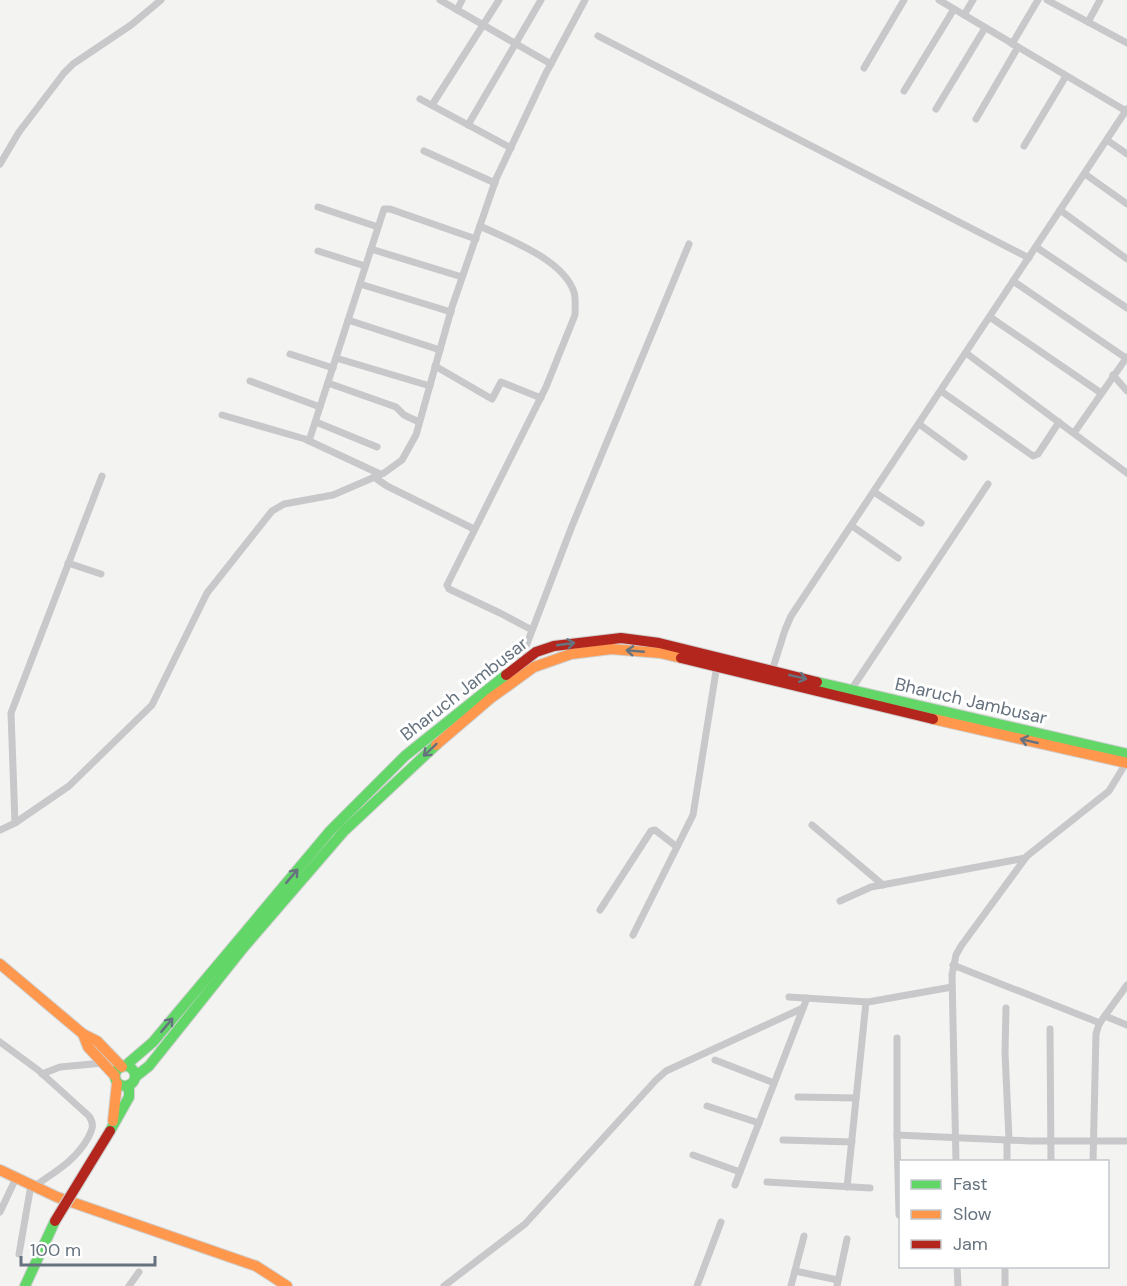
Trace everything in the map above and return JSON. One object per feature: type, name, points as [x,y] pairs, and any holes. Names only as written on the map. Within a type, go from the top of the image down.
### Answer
[{"type":"main road","name":"Bharuch Jambusar","points":[[124,1066],[153,1042],[330,831],[405,756],[519,664],[545,648],[621,638],[646,640],[771,676],[1127,760]]},
{"type":"main road","name":"Bharuch Jambusar","points":[[25,1286],[55,1221],[129,1097],[132,1081],[149,1066],[244,947],[344,831],[449,732],[534,667],[571,654],[611,649],[660,653],[717,662]]},
{"type":"main road","points":[[536,652],[539,666]]},
{"type":"main road","name":"Bharuch Jambusar","points":[[771,676],[851,690],[985,726]]},
{"type":"main road","points":[[0,964],[83,1034],[95,1040],[124,1066],[133,1071],[132,1081],[123,1086],[87,1046],[83,1034]]},
{"type":"main road","points":[[116,1079],[117,1070],[124,1066]]},
{"type":"main road","name":"Bharuch Jambusar","points":[[111,1128],[116,1079]]},
{"type":"main road","points":[[0,1170],[57,1197],[256,1266],[287,1286]]},
{"type":"street","points":[[0,164],[20,132],[64,73],[73,64],[131,25],[161,0]]},
{"type":"street","points":[[440,0],[551,64]]},
{"type":"street","points":[[457,10],[462,0]]},
{"type":"street","points":[[432,105],[499,0]]},
{"type":"street","points":[[468,124],[540,0]]},
{"type":"street","points":[[0,830],[69,786],[152,705],[207,593],[272,511],[284,504],[329,496],[377,476],[402,460],[414,441],[451,312],[495,183],[551,64],[585,0]]},
{"type":"street","points":[[864,68],[904,0]]},
{"type":"street","points":[[771,676],[788,623],[1126,110],[939,0]]},
{"type":"street","points":[[964,15],[973,0]]},
{"type":"street","points":[[976,119],[1038,0]]},
{"type":"street","points":[[1047,0],[1125,39]]},
{"type":"street","points":[[1088,22],[1100,0]]},
{"type":"street","points":[[904,91],[954,9]]},
{"type":"street","points":[[936,109],[986,28]]},
{"type":"street","points":[[598,36],[1029,258]]},
{"type":"street","points":[[1024,146],[1066,76]]},
{"type":"street","points":[[420,99],[511,148]]},
{"type":"street","points":[[1107,140],[1127,154]]},
{"type":"street","points":[[424,151],[495,183]]},
{"type":"street","points":[[1085,174],[1127,204]]},
{"type":"street","points":[[318,207],[378,227]]},
{"type":"street","points":[[309,441],[383,211],[387,208],[476,239]]},
{"type":"street","points":[[1060,210],[1127,259]]},
{"type":"street","points":[[480,226],[521,245],[554,264],[567,279],[574,292],[576,303],[574,315],[541,398],[447,582],[447,587],[532,630]]},
{"type":"street","points":[[519,664],[572,526],[689,244]]},
{"type":"street","points":[[1036,247],[1127,308]]},
{"type":"street","points":[[371,249],[462,277]]},
{"type":"street","points":[[318,251],[365,267]]},
{"type":"street","points":[[1013,281],[1127,357],[1074,433]]},
{"type":"street","points":[[360,284],[451,312]]},
{"type":"street","points":[[990,317],[1101,393]]},
{"type":"street","points":[[348,320],[440,350]]},
{"type":"street","points":[[966,353],[1127,473]]},
{"type":"street","points":[[290,354],[333,368]]},
{"type":"street","points":[[336,358],[430,386]]},
{"type":"street","points":[[435,366],[492,399],[501,382],[541,398]]},
{"type":"street","points":[[1113,375],[1127,391]]},
{"type":"street","points":[[250,381],[320,407]]},
{"type":"street","points":[[328,383],[396,407],[404,415],[419,422]]},
{"type":"street","points":[[941,391],[1033,456],[1038,454],[1059,422]]},
{"type":"street","points":[[222,415],[309,441],[377,476],[387,486],[474,530]]},
{"type":"street","points":[[316,422],[377,447]]},
{"type":"street","points":[[919,424],[964,456]]},
{"type":"street","points":[[15,819],[11,713],[102,476]]},
{"type":"street","points":[[851,690],[988,484]]},
{"type":"street","points":[[874,492],[921,523]]},
{"type":"street","points":[[852,526],[898,558]]},
{"type":"street","points":[[68,563],[101,574]]},
{"type":"street","points":[[633,935],[693,815],[717,662]]},
{"type":"street","points":[[956,1160],[952,987],[953,965],[961,946],[1025,858],[1109,790],[1127,760]]},
{"type":"street","points":[[812,825],[882,885]]},
{"type":"street","points":[[600,909],[651,831],[655,831],[677,847]]},
{"type":"street","points":[[840,901],[867,888],[1025,858]]},
{"type":"street","points":[[953,965],[1102,1020],[1127,1025]]},
{"type":"street","points":[[1093,1160],[1095,1034],[1127,985]]},
{"type":"street","points":[[789,997],[866,1002],[952,987]]},
{"type":"street","points":[[735,1185],[807,998]]},
{"type":"street","points":[[847,1187],[866,1002]]},
{"type":"street","points":[[444,1286],[525,1224],[666,1071],[804,1008]]},
{"type":"street","points":[[1006,1008],[1007,1160]]},
{"type":"street","points":[[1050,1029],[1051,1160]]},
{"type":"street","points":[[897,1038],[899,1215]]},
{"type":"street","points":[[0,1042],[42,1074],[89,1116],[93,1123],[92,1130],[76,1156],[33,1186],[19,1254]]},
{"type":"street","points":[[715,1060],[774,1083]]},
{"type":"street","points":[[42,1074],[60,1067],[103,1063]]},
{"type":"street","points":[[798,1097],[856,1098]]},
{"type":"street","points":[[707,1106],[759,1123]]},
{"type":"street","points":[[897,1135],[1008,1140],[1127,1141]]},
{"type":"street","points":[[783,1140],[852,1142]]},
{"type":"street","points":[[693,1155],[740,1172]]},
{"type":"street","points":[[0,1212],[16,1178]]},
{"type":"street","points":[[767,1182],[870,1188]]},
{"type":"street","points":[[697,1286],[722,1222]]},
{"type":"street","points":[[791,1286],[804,1236]]},
{"type":"street","points":[[795,1270],[838,1283],[847,1239]]},
{"type":"street","points":[[957,1268],[958,1286]]},
{"type":"street","points":[[1005,1268],[1005,1286]]},
{"type":"street","points":[[129,1286],[139,1272]]},
{"type":"traffic: fast","points":[[125,1066],[153,1042],[330,831],[405,756],[506,675]]},
{"type":"traffic: fast","points":[[817,682],[1127,754]]},
{"type":"traffic: fast","points":[[135,1077],[149,1066],[244,947],[344,831],[436,745]]},
{"type":"traffic: fast","points":[[125,1066],[132,1069],[135,1076],[132,1083],[125,1086],[118,1083],[115,1076],[118,1069],[125,1066]]},
{"type":"traffic: fast","points":[[110,1131],[129,1097],[129,1085]]},
{"type":"traffic: fast","points":[[25,1286],[55,1221]]},
{"type":"traffic: slow","points":[[436,745],[491,698],[534,667],[571,654],[611,649],[660,653],[681,658]]},
{"type":"traffic: slow","points":[[933,719],[1127,763]]},
{"type":"traffic: slow","points":[[0,964],[83,1034],[97,1041],[122,1067]]},
{"type":"traffic: slow","points":[[83,1034],[88,1047],[115,1076]]},
{"type":"traffic: slow","points":[[113,1121],[117,1083]]},
{"type":"traffic: slow","points":[[0,1170],[57,1197],[256,1266],[287,1286]]},
{"type":"traffic: jam","points":[[506,675],[536,652],[554,646],[621,638],[659,643],[817,682]]},
{"type":"traffic: jam","points":[[681,658],[933,719]]},
{"type":"traffic: jam","points":[[55,1221],[110,1131]]}]
